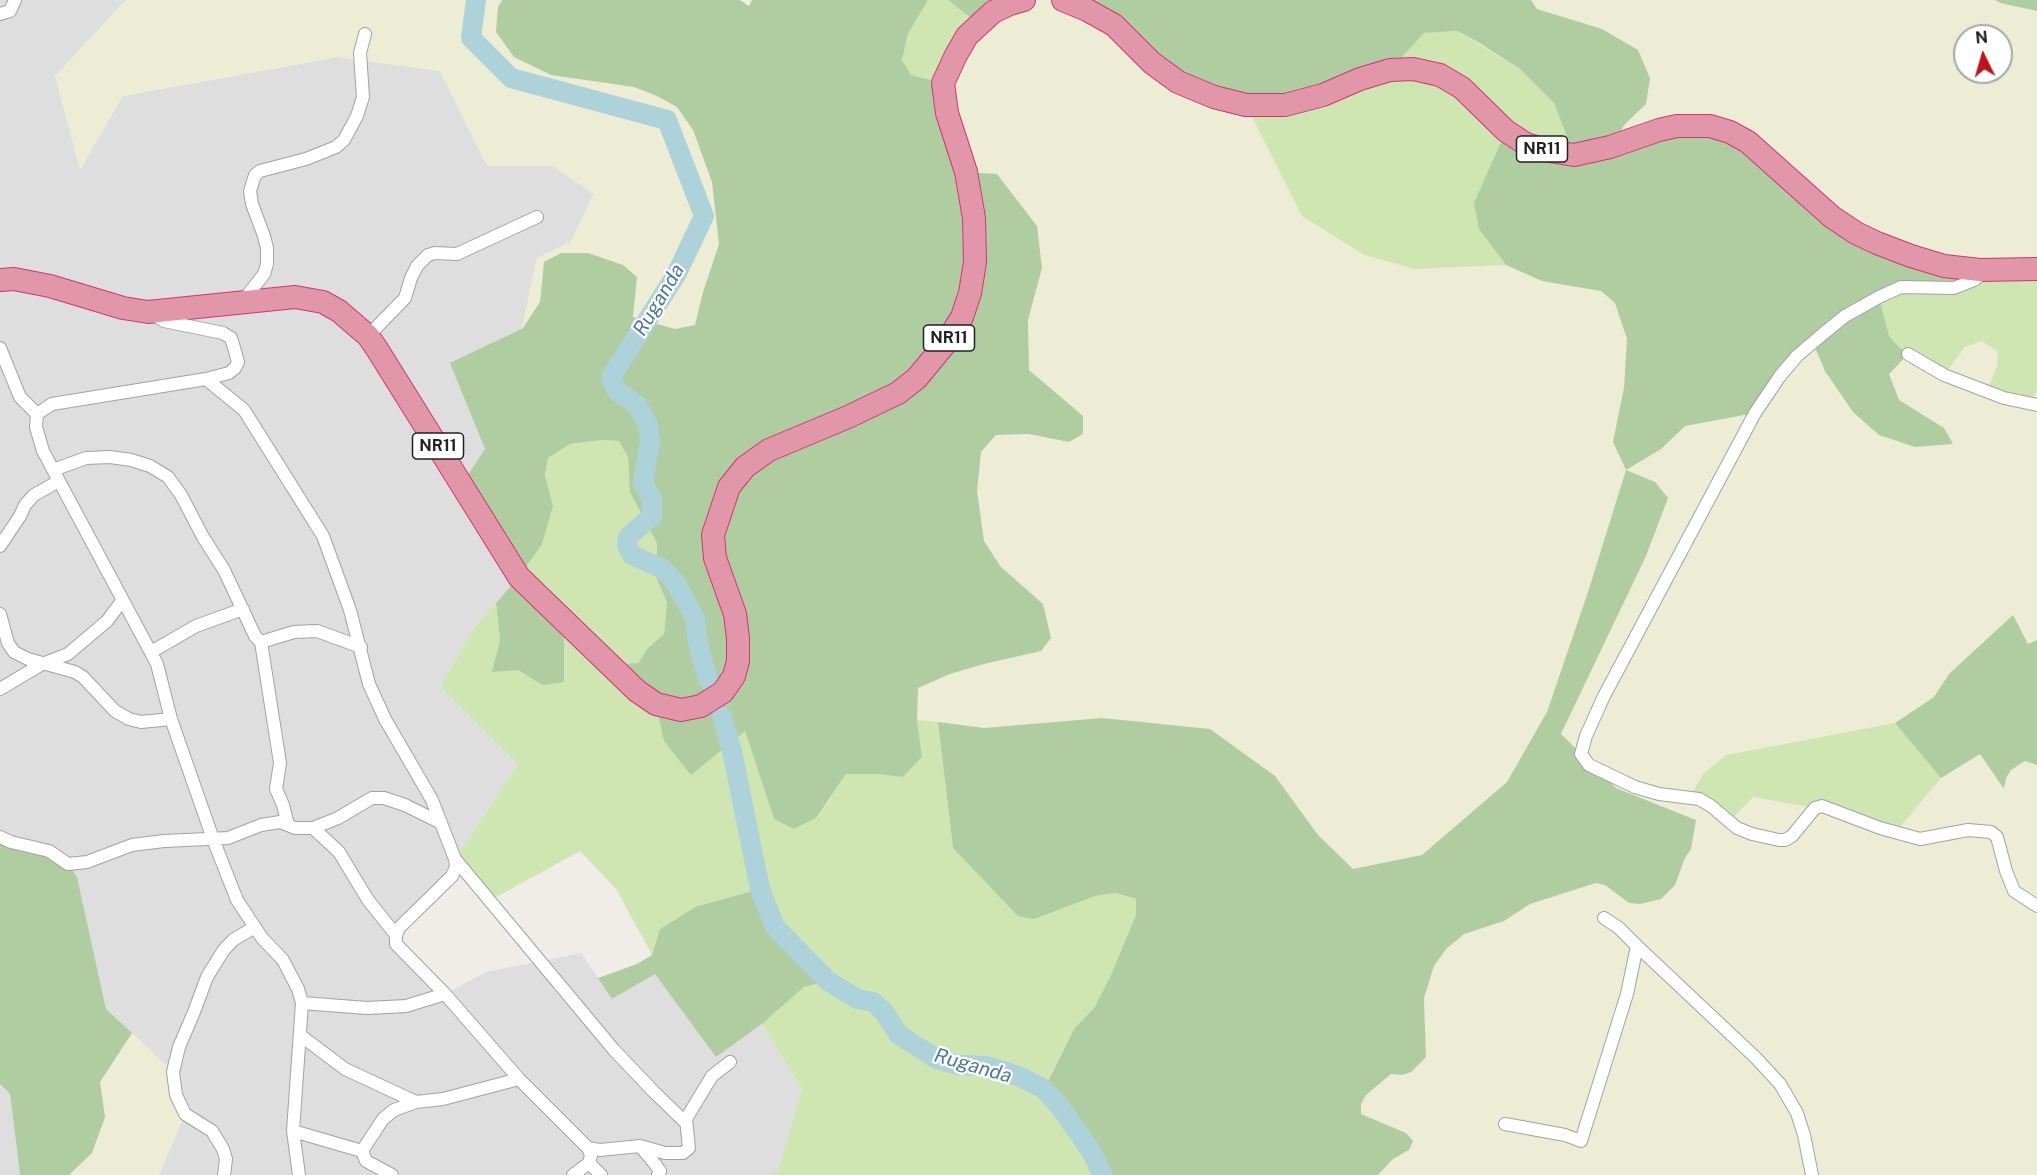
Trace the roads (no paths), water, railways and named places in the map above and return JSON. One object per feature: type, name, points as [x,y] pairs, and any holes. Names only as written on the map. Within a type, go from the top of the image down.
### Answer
[{"type":"highway","name":"NR11","points":[[0,280],[14,279],[32,282],[123,308],[148,312],[295,297],[323,302],[339,311],[368,336],[426,425],[519,577],[637,691],[656,704],[681,710],[701,706],[723,692],[734,676],[738,661],[735,614],[715,558],[713,535],[729,487],[745,467],[769,450],[898,393],[917,378],[945,344],[962,317],[970,293],[975,262],[974,218],[966,172],[947,114],[944,83],[956,55],[972,30],[993,12],[1024,0]]},
{"type":"highway","name":"NR11","points":[[1063,0],[1114,26],[1152,63],[1178,82],[1214,98],[1246,105],[1285,105],[1306,101],[1390,70],[1413,69],[1440,75],[1462,88],[1506,131],[1526,144],[1550,151],[1574,155],[1610,147],[1677,126],[1710,126],[1730,132],[1748,142],[1832,217],[1856,233],[1922,260],[1944,266],[1980,270],[2037,269]]},
{"type":"street","points":[[0,14],[10,11],[15,0]]},
{"type":"street","points":[[243,302],[264,274],[267,264],[267,248],[250,191],[255,175],[260,171],[306,159],[336,147],[344,140],[357,116],[363,98],[360,53],[365,34]]},
{"type":"street","points":[[368,336],[405,298],[417,266],[428,255],[457,254],[537,217]]},
{"type":"street","points":[[1980,270],[1979,276],[1974,280],[1954,288],[1911,286],[1886,293],[1845,316],[1797,356],[1786,369],[1755,413],[1662,587],[1604,696],[1586,736],[1581,754],[1589,765],[1635,787],[1659,794],[1699,799],[1737,828],[1779,840],[1792,836],[1815,808],[1822,806],[1880,828],[1920,839],[1968,830],[1990,832],[1997,837],[2014,891],[2037,906]]},
{"type":"street","points":[[37,414],[52,404],[206,379],[229,373],[235,368],[238,362],[231,339],[224,333],[164,321],[148,312]]},
{"type":"street","points":[[0,348],[21,397],[37,414],[36,427],[43,451],[157,664],[171,719],[237,900],[255,927],[283,960],[298,989],[302,1003],[293,1131],[298,1175]]},
{"type":"street","points":[[1908,354],[1944,375],[2004,398],[2037,405]]},
{"type":"street","points":[[206,379],[244,410],[323,536],[350,610],[369,684],[385,719],[432,800],[455,859],[456,867],[452,876],[399,928],[396,944],[445,994],[519,1079],[588,1148],[591,1155],[589,1163],[573,1175]]},
{"type":"street","points":[[0,546],[25,505],[34,495],[56,475],[86,458],[110,457],[131,460],[150,466],[168,477],[181,495],[243,609],[255,636],[261,642],[280,763],[276,789],[288,825]]},
{"type":"street","points":[[0,689],[42,664],[68,654],[107,621],[122,601]]},
{"type":"street","points":[[150,652],[196,626],[243,609]]},
{"type":"street","points":[[0,614],[8,642],[14,652],[42,664],[67,669],[83,677],[115,711],[129,719],[141,722],[171,719]]},
{"type":"street","points":[[261,642],[294,632],[317,631],[361,647]]},
{"type":"street","points":[[0,837],[49,851],[68,864],[87,862],[132,845],[228,838],[261,825],[280,822],[295,828],[313,828],[338,818],[372,798],[394,801],[441,823]]},
{"type":"street","points":[[313,828],[339,852],[368,900],[396,935]]},
{"type":"street","points":[[455,859],[614,1050],[686,1123]]},
{"type":"street","points":[[1604,918],[1619,928],[1756,1058],[1780,1084],[1797,1113],[1812,1175]]},
{"type":"street","points":[[224,1175],[226,1159],[223,1149],[212,1131],[185,1114],[176,1095],[173,1072],[179,1047],[207,976],[233,940],[255,927]]},
{"type":"street","points":[[1505,1124],[1565,1134],[1581,1141],[1627,994],[1637,946]]},
{"type":"street","points":[[302,1003],[367,1008],[406,1006],[445,994]]},
{"type":"street","points":[[300,1035],[345,1069],[416,1102]]},
{"type":"street","points":[[588,1148],[600,1150],[640,1146],[665,1153],[683,1153],[689,1148],[686,1119],[712,1076],[730,1062]]},
{"type":"street","points":[[392,1175],[366,1161],[363,1150],[383,1119],[394,1110],[416,1102],[443,1099],[519,1079]]},
{"type":"street","points":[[293,1131],[363,1150]]},
{"type":"street","points":[[640,1146],[660,1172],[658,1175]]},
{"type":"street","points":[[589,1163],[601,1175]]},
{"type":"waterway","name":"Ruganda","points":[[476,0],[471,38],[511,78],[667,120],[704,216],[676,275],[611,377],[617,391],[637,405],[648,425],[650,441],[643,483],[652,499],[652,516],[628,537],[627,546],[632,555],[663,569],[675,582],[695,618],[698,643],[708,680]]},
{"type":"waterway","name":"Ruganda","points":[[722,717],[732,751],[760,889],[775,927],[828,981],[857,999],[873,1002],[884,1012],[899,1035],[937,1059],[959,1065],[987,1066],[1021,1077],[1044,1089],[1061,1108],[1091,1151],[1103,1175]]}]
